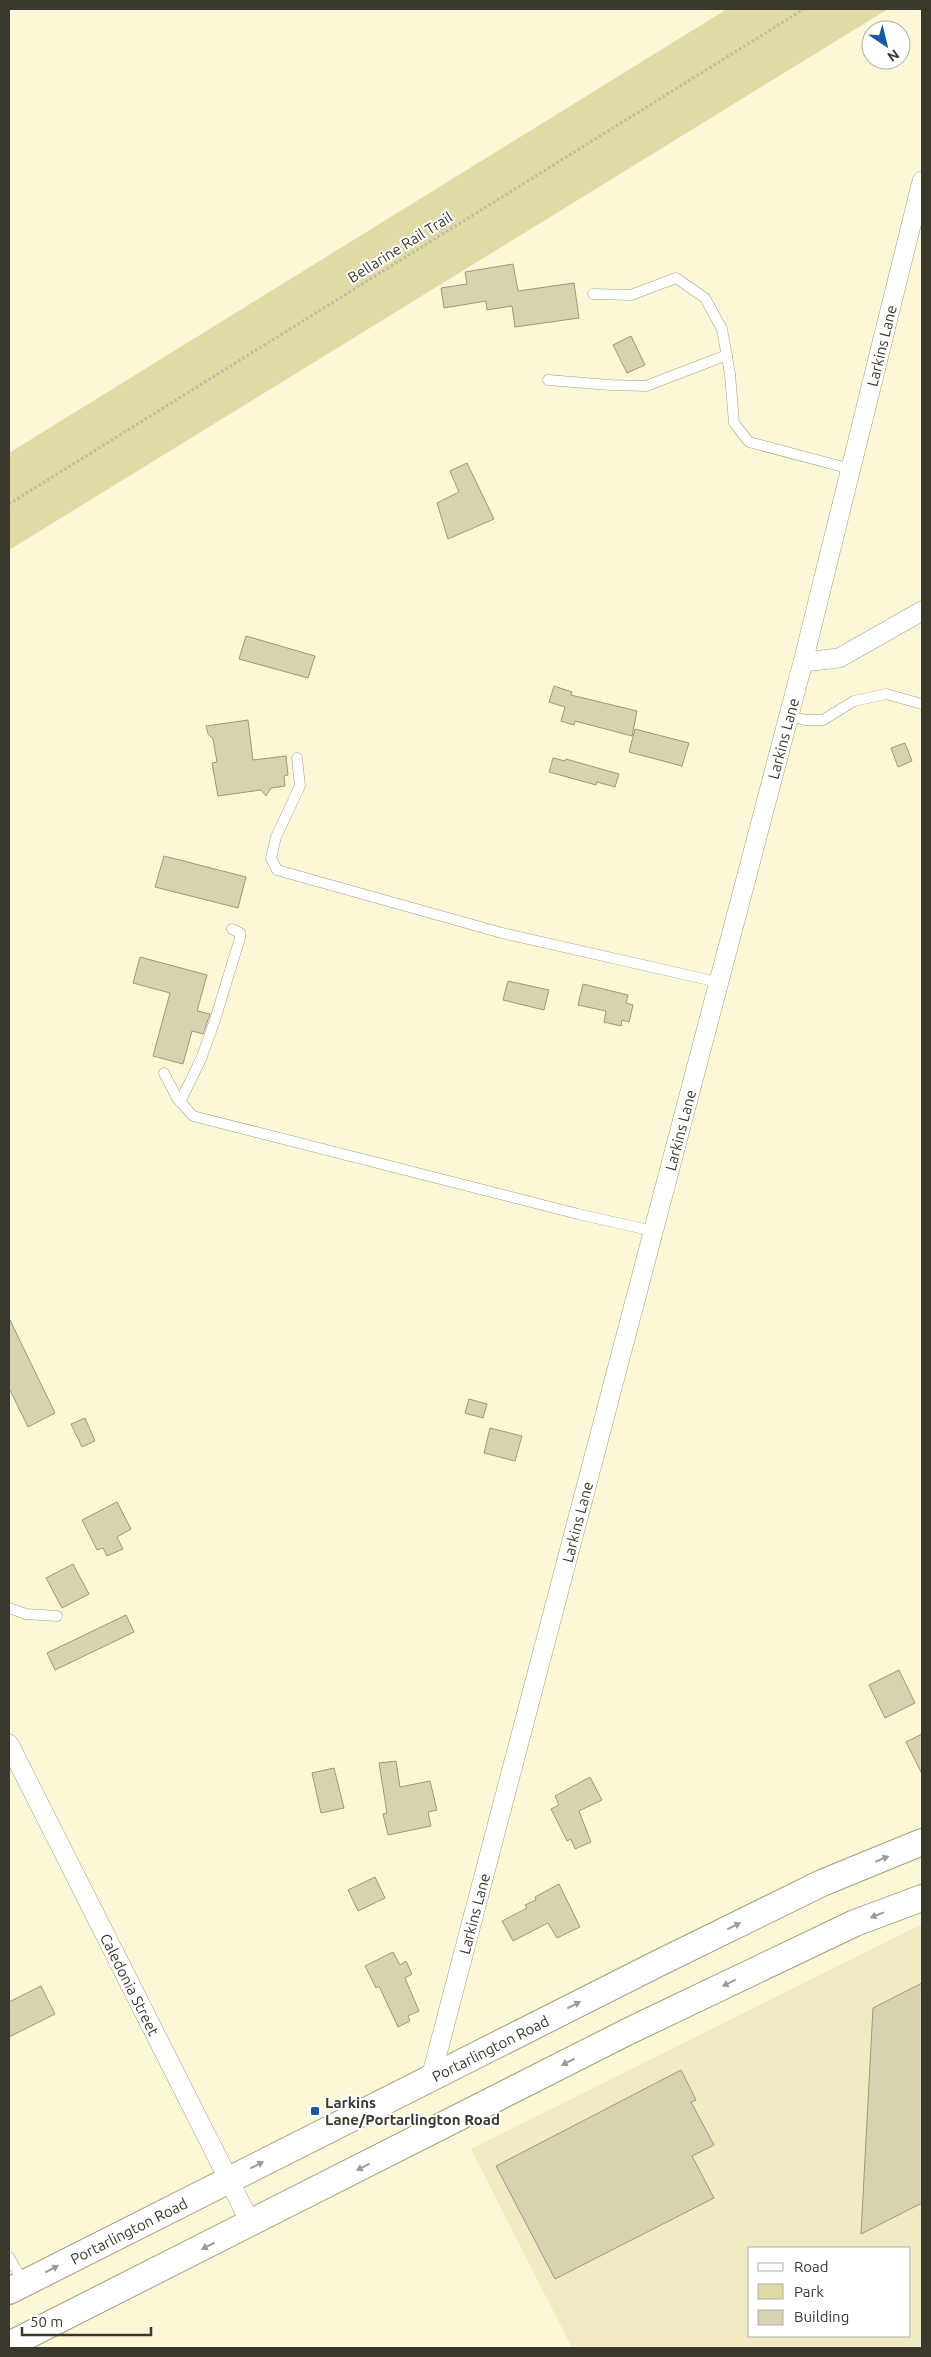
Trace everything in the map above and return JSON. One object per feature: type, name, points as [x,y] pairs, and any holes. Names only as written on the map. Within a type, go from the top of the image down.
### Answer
[{"type":"main road","name":"Portarlington Road","points":[[16,2288],[431,2077],[822,1883],[922,1842]]},
{"type":"main road","points":[[9,2345],[627,2032],[855,1923],[922,1898]]},
{"type":"street","name":"Larkins Lane","points":[[431,2077],[803,662],[922,181]]},
{"type":"street","points":[[803,662],[838,658],[922,611]]},
{"type":"street","name":"Caledonia Street","points":[[9,1744],[251,2224]]},
{"type":"lane","points":[[593,294],[631,295],[676,278],[705,298],[722,329],[730,374],[734,423],[749,442],[851,469]]},
{"type":"lane","points":[[548,380],[646,386],[727,355]]},
{"type":"lane","points":[[789,715],[805,720],[823,720],[854,701],[886,694],[922,704]]},
{"type":"lane","points":[[297,758],[300,786],[276,837],[271,858],[278,870],[502,933],[718,982]]},
{"type":"lane","points":[[180,1102],[201,1059],[240,938],[240,933],[232,929]]},
{"type":"lane","points":[[164,1073],[180,1102],[193,1116],[578,1214],[653,1231]]},
{"type":"lane","points":[[9,1608],[26,1614],[57,1616]]},
{"type":"lane","points":[[9,2257],[16,2288]]},
{"type":"path","name":"Bellarine Rail Trail","points":[[9,504],[804,9]]},
{"type":"shaded area","points":[[922,1924],[922,2348],[572,2348],[471,2149]]},
{"type":"green space","points":[[727,9],[888,9],[870,20],[861,20],[861,26],[9,550],[9,453]]},
{"type":"building","points":[[513,264],[518,291],[574,283],[579,318],[515,327],[512,306],[487,310],[486,301],[444,308],[441,288],[467,284],[465,272]]},
{"type":"building","points":[[631,336],[645,365],[627,373],[613,345]]},
{"type":"building","points":[[467,463],[494,519],[448,539],[437,503],[459,492],[450,471]]},
{"type":"building","points":[[246,636],[315,656],[308,678],[239,659]]},
{"type":"building","points":[[554,686],[572,692],[571,695],[637,711],[632,736],[575,721],[574,725],[561,721],[565,707],[549,702]]},
{"type":"building","points":[[248,720],[253,760],[286,756],[288,775],[284,776],[285,786],[271,788],[266,796],[261,790],[218,796],[212,763],[217,762],[213,739],[208,734],[206,726]]},
{"type":"building","points":[[635,729],[689,743],[682,766],[629,752]]},
{"type":"building","points":[[905,743],[912,761],[898,767],[891,748]]},
{"type":"building","points":[[553,758],[565,761],[566,759],[619,774],[615,787],[597,782],[596,785],[549,772]]},
{"type":"building","points":[[164,856],[246,877],[238,908],[155,887]]},
{"type":"building","points":[[140,957],[207,975],[197,1011],[210,1014],[203,1034],[192,1031],[183,1064],[153,1056],[170,993],[133,983]]},
{"type":"building","points":[[508,981],[549,990],[544,1010],[503,1000]]},
{"type":"building","points":[[583,984],[628,995],[626,1003],[633,1005],[629,1022],[622,1020],[621,1026],[604,1022],[606,1011],[578,1005]]},
{"type":"building","points":[[9,1318],[55,1413],[28,1427],[9,1388]]},
{"type":"building","points":[[469,1399],[487,1404],[483,1418],[465,1413]]},
{"type":"building","points":[[85,1418],[95,1441],[82,1447],[71,1424]]},
{"type":"building","points":[[490,1428],[522,1436],[515,1461],[484,1453]]},
{"type":"building","points":[[117,1502],[131,1529],[117,1537],[123,1549],[107,1556],[103,1548],[97,1550],[82,1520]]},
{"type":"building","points":[[73,1564],[89,1594],[62,1608],[46,1578]]},
{"type":"building","points":[[126,1615],[134,1632],[55,1670],[47,1653]]},
{"type":"building","points":[[899,1670],[915,1703],[885,1718],[869,1685]]},
{"type":"building","points":[[922,1734],[922,1774],[906,1742]]},
{"type":"building","points":[[396,1761],[400,1787],[430,1781],[437,1810],[428,1812],[431,1826],[388,1835],[383,1814],[387,1813],[379,1763]]},
{"type":"building","points":[[334,1768],[344,1808],[321,1813],[312,1773]]},
{"type":"building","points":[[590,1777],[602,1800],[579,1811],[591,1842],[575,1849],[571,1839],[567,1841],[551,1809],[559,1805],[555,1796]]},
{"type":"building","points":[[375,1877],[385,1898],[358,1911],[348,1890]]},
{"type":"building","points":[[559,1884],[580,1927],[557,1938],[548,1923],[513,1941],[502,1921],[527,1908],[525,1905],[536,1900],[535,1897]]},
{"type":"building","points":[[393,1952],[400,1965],[406,1961],[412,1974],[405,1978],[419,2011],[408,2016],[410,2021],[398,2027],[379,1986],[376,1988],[365,1966]]},
{"type":"building","points":[[922,1983],[922,2203],[861,2234],[873,2008]]},
{"type":"building","points":[[41,1986],[55,2014],[9,2037],[9,2002]]},
{"type":"building","points":[[681,2070],[696,2100],[691,2102],[714,2145],[692,2156],[714,2198],[555,2279],[496,2166]]},
{"type":"place","name":"Larkins Lane/Portarlington Road","points":[[315,2111]]}]
